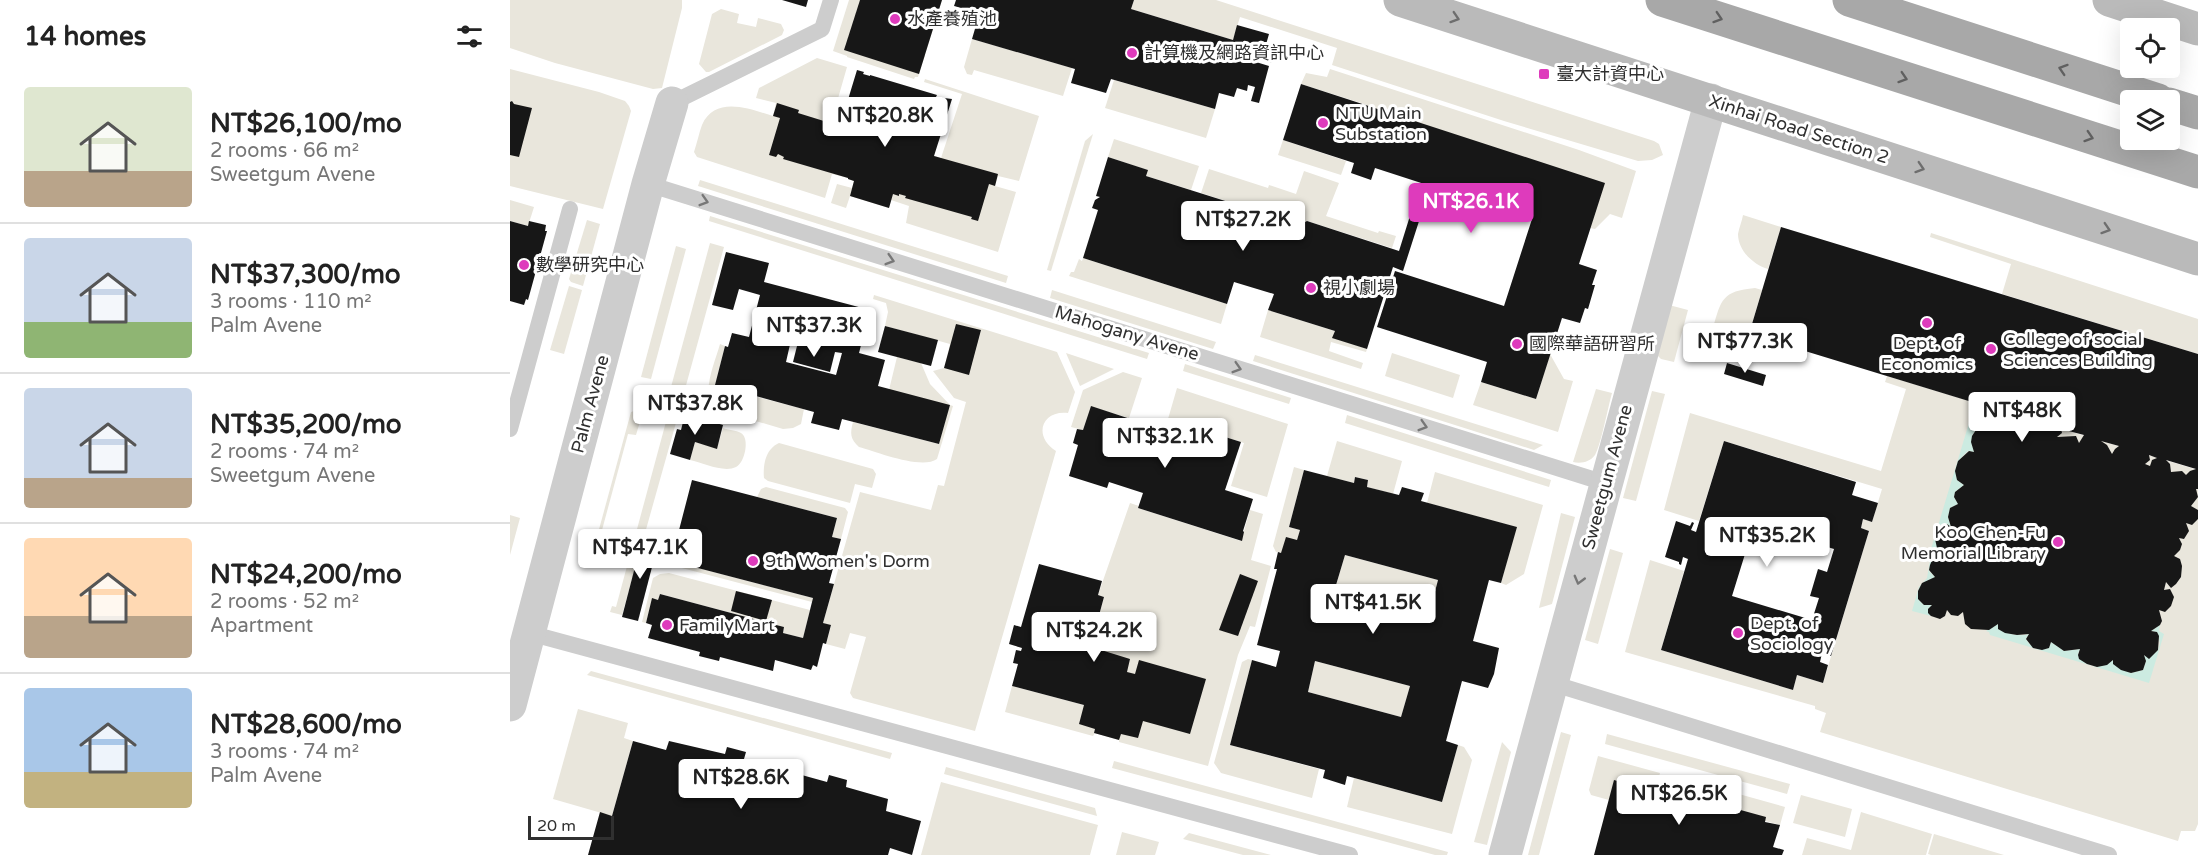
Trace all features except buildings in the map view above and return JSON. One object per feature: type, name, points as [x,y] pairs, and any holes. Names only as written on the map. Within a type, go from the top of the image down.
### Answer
[{"type":"main road","name":"Xinhai Road Section 2","points":[[1400,0],[2198,259]]},
{"type":"main road","points":[[1662,0],[2198,172]]},
{"type":"main road","points":[[1849,0],[2127,90]]},
{"type":"main road","points":[[2109,0],[2198,28]]},
{"type":"main road","points":[[2180,107],[2198,113]]},
{"type":"street","name":"Sweetgum Avene","points":[[1505,855],[1711,100]]},
{"type":"street","name":"Palm Avene","points":[[510,705],[648,184],[672,103]]},
{"type":"lane","points":[[672,103],[822,29],[831,0]]},
{"type":"lane","name":"Mahogany Avene","points":[[648,184],[1605,483]]},
{"type":"lane","points":[[510,429],[570,209]]},
{"type":"lane","points":[[529,633],[1350,855]]},
{"type":"lane","points":[[1551,683],[2109,855]]},
{"type":"shaded area","points":[[510,0],[682,0],[662,88],[653,89],[555,63],[510,48]]},
{"type":"shaded area","name":"水產養殖池","points":[[849,0],[942,0],[918,77],[914,79],[833,51]]},
{"type":"shaded area","points":[[1134,0],[1216,0],[1654,141],[1659,144],[1663,155],[1652,160],[1638,161],[1504,121],[1332,65],[1337,48],[1240,17],[1233,40],[1131,9]]},
{"type":"shaded area","points":[[721,9],[739,14],[737,23],[756,27],[758,18],[781,24],[784,30],[782,35],[706,72],[699,64],[712,14]]},
{"type":"shaded area","points":[[972,39],[1072,68],[1063,96],[974,70],[972,75],[967,74],[964,67]]},
{"type":"shaded area","points":[[817,58],[847,67],[831,123],[941,158],[962,94],[924,82],[925,79],[1039,116],[1019,181],[998,176],[995,186],[1016,192],[998,252],[906,223],[909,206],[891,200],[889,208],[850,196],[846,208],[831,203],[837,184],[852,188],[854,181],[848,178],[832,174],[825,198],[697,157],[694,152],[702,125],[715,110],[724,107],[744,108],[773,116],[776,103],[756,98],[759,88]]},
{"type":"shaded area","points":[[510,69],[599,92],[625,101],[629,106],[631,111],[603,209],[510,186]]},
{"type":"shaded area","points":[[1330,69],[1579,150],[1636,171],[1622,218],[1610,214],[1595,229],[1590,228],[1364,104],[1301,84],[1306,73],[1327,77]]},
{"type":"shaded area","points":[[1114,80],[1215,109],[1206,138],[1105,108]]},
{"type":"shaded area","points":[[1093,134],[1051,271],[1047,270],[1085,141]]},
{"type":"shaded area","points":[[1114,139],[1199,166],[1191,190],[1146,176],[1147,170],[1108,157]]},
{"type":"shaded area","points":[[1283,140],[1346,161],[1341,175],[1278,155]]},
{"type":"shaded area","points":[[1209,169],[1268,188],[1269,185],[1296,194],[1304,171],[1339,183],[1326,216],[1378,233],[1379,231],[1396,236],[1392,248],[1307,221],[1288,231],[1254,220],[1257,211],[1201,193]]},
{"type":"shaded area","points":[[700,180],[1008,276],[1006,283],[698,186]]},
{"type":"shaded area","points":[[510,200],[534,207],[528,226],[510,221]]},
{"type":"shaded area","points":[[1743,215],[1781,227],[1768,269],[1752,261],[1741,246],[1738,234]]},
{"type":"shaded area","points":[[710,216],[1149,353],[1147,359],[709,221]]},
{"type":"shaded area","points":[[587,220],[600,224],[583,286],[569,279]]},
{"type":"shaded area","points":[[1931,233],[2198,319],[2198,354],[2002,294],[2011,264],[1930,237]]},
{"type":"shaded area","points":[[710,243],[724,247],[682,400],[667,395],[662,389],[663,385],[671,387]]},
{"type":"shaded area","points":[[676,246],[686,249],[651,379],[641,377]]},
{"type":"shaded area","points":[[1083,258],[1227,304],[1221,324],[1069,276],[1071,272],[1074,272],[1079,259],[1082,261]]},
{"type":"shaded area","points":[[569,286],[582,290],[564,354],[550,350]]},
{"type":"shaded area","points":[[1744,289],[1762,290],[1749,334],[1768,339],[1767,345],[1713,328],[1718,310],[1729,295]]},
{"type":"shaded area","points":[[1052,290],[1216,342],[1213,349],[1050,298]]},
{"type":"shaded area","points":[[874,295],[1057,352],[1075,392],[1068,413],[1052,416],[1043,426],[1044,439],[1056,451],[975,731],[853,698],[850,693],[866,637],[850,633],[845,649],[826,644],[831,626],[823,623],[860,492],[931,510],[938,485],[944,486],[966,402],[954,398],[933,371],[944,368],[950,344],[885,326],[888,312],[886,303],[873,299]]},
{"type":"shaded area","points":[[1669,305],[1688,310],[1674,362],[1661,359],[1656,354]]},
{"type":"shaded area","points":[[1268,310],[1335,331],[1333,337],[1367,349],[1366,352],[1331,342],[1329,351],[1363,363],[1361,369],[1260,337]]},
{"type":"shaded area","points":[[720,344],[725,346],[715,386],[804,409],[801,424],[783,429],[715,409],[709,395],[709,386]]},
{"type":"shaded area","points":[[1066,353],[1114,369],[1080,386]]},
{"type":"shaded area","points":[[1392,353],[1460,375],[1453,398],[1385,376]]},
{"type":"shaded area","points":[[1550,354],[1564,379],[1573,381],[1558,432],[1473,405],[1481,382],[1536,399]]},
{"type":"shaded area","points":[[1255,355],[1543,445],[1534,450],[1253,361]]},
{"type":"shaded area","points":[[897,357],[921,363],[930,384],[953,406],[937,459],[930,462],[910,461],[888,456],[859,447],[852,438],[853,422],[939,444],[949,406],[889,390]]},
{"type":"shaded area","points":[[1185,364],[1291,398],[1289,404],[1183,371]]},
{"type":"shaded area","points":[[1123,372],[1142,378],[1129,418],[1091,407],[1083,430],[1071,427],[1083,390]]},
{"type":"shaded area","points":[[1887,376],[2198,470],[2198,824],[2195,831],[2181,831],[2178,841],[1820,732],[1826,713],[1815,709],[1815,706],[1625,652],[1650,560],[1684,571],[1661,650],[1793,690],[1797,675],[1823,683],[1869,531],[1861,528],[1863,519],[1872,522],[1882,489],[1724,441],[1699,521],[1664,510],[1690,413],[1881,471],[1906,389],[1885,382]]},
{"type":"shaded area","points":[[1177,388],[1288,424],[1267,497],[1231,486],[1244,443],[1168,419]]},
{"type":"shaded area","points":[[1596,389],[1612,393],[1600,443],[1591,459],[1582,463],[1573,462]]},
{"type":"shaded area","points":[[1652,391],[1665,394],[1636,501],[1623,498]]},
{"type":"shaded area","points":[[1975,403],[1985,406],[1980,410],[1978,419],[1981,428],[1974,432],[1972,438],[1974,452],[1968,451],[1957,467],[1957,480],[1964,485],[1955,492],[1954,497],[1958,504],[1950,508],[1948,517],[1951,527],[1947,524],[1937,528]]},
{"type":"shaded area","points":[[663,408],[679,412],[622,615],[610,612],[612,606],[616,607],[667,418],[656,415],[657,411]]},
{"type":"shaded area","points":[[637,410],[642,415],[636,435],[628,434],[595,556],[592,555],[631,412]]},
{"type":"shaded area","points":[[1347,415],[1551,480],[1549,487],[1345,423]]},
{"type":"shaded area","points":[[723,428],[739,432],[744,436],[746,445],[739,465],[726,469],[690,460],[695,442],[717,448]]},
{"type":"shaded area","points":[[1337,441],[1402,461],[1393,494],[1367,487],[1368,480],[1355,477],[1354,483],[1327,476]]},
{"type":"shaded area","points":[[779,443],[873,469],[876,474],[872,488],[855,484],[850,503],[768,481],[764,478],[766,457]]},
{"type":"shaded area","points":[[1294,467],[1304,470],[1289,527],[1300,530],[1297,540],[1281,553],[1276,552],[1273,546]]},
{"type":"shaded area","points":[[1435,472],[1543,505],[1524,574],[1506,585],[1501,583],[1516,527],[1427,503]]},
{"type":"shaded area","points":[[766,487],[845,508],[848,512],[841,539],[832,537],[837,518],[757,497],[761,489]]},
{"type":"shaded area","points":[[1130,503],[1139,506],[1138,508],[1241,541],[1250,510],[1263,514],[1251,560],[1271,566],[1255,627],[1250,626],[1238,655],[1208,766],[1119,742],[1119,740],[1095,733],[1093,736],[1005,712],[1012,686],[1084,705],[1099,649],[1085,645],[1086,640],[1092,641],[1104,597],[1098,595]]},
{"type":"shaded area","points":[[1561,513],[1575,517],[1552,604],[1539,608]]},
{"type":"shaded area","points":[[510,515],[520,518],[510,555]]},
{"type":"shaded area","points":[[1937,529],[1937,548],[1942,554],[1933,558],[1929,571],[1935,577],[1923,583],[1918,599],[1924,605],[1932,605],[1928,609],[1931,616],[1912,611],[1919,587],[1927,578],[1930,561],[1928,559]]},
{"type":"shaded area","points":[[1610,549],[1623,553],[1598,644],[1585,640]]},
{"type":"shaded area","points":[[1345,555],[1438,580],[1430,611],[1336,585]]},
{"type":"shaded area","points":[[672,561],[813,598],[812,602],[678,567]]},
{"type":"shaded area","points":[[669,573],[810,610],[803,638],[783,633],[784,627],[660,594],[658,600],[652,599],[646,623],[642,622],[653,578]]},
{"type":"shaded area","points":[[1998,624],[1998,629],[2009,634],[2029,634],[2026,639],[2036,648],[2049,648],[2051,642],[2064,651],[2080,649],[2078,654],[2089,665],[1990,635],[1986,631]]},
{"type":"shaded area","points":[[2160,625],[2159,631],[2164,634],[2149,683],[2090,665],[2104,665],[2113,660],[2114,664],[2131,673],[2143,670],[2146,661],[2144,655],[2149,658],[2158,650],[2160,643],[2157,632],[2151,631]]},
{"type":"shaded area","points":[[1252,660],[1230,745],[1319,769],[1312,798],[1221,773],[1214,763],[1242,662]]},
{"type":"shaded area","points":[[1315,661],[1410,686],[1401,717],[1308,692]]},
{"type":"shaded area","points":[[591,671],[892,753],[890,759],[587,675]]},
{"type":"shaded area","points":[[578,709],[628,723],[624,738],[633,741],[612,816],[553,799]]},
{"type":"shaded area","points":[[1561,732],[1571,735],[1539,855],[1528,855]]},
{"type":"shaded area","points":[[1607,734],[1790,784],[1787,794],[1605,744]]},
{"type":"shaded area","points":[[1502,742],[1511,752],[1487,845],[1474,842]]},
{"type":"shaded area","points":[[1458,745],[1464,747],[1472,760],[1452,834],[1347,807],[1354,778],[1442,802]]},
{"type":"shaded area","points":[[1598,756],[1660,773],[1656,787],[1663,789],[1666,777],[1670,778],[1666,795],[1615,781],[1609,800],[1591,795],[1589,790]]},
{"type":"shaded area","points":[[1114,761],[1448,852],[1447,855],[1435,855],[1112,768]]},
{"type":"shaded area","points":[[946,767],[1095,808],[1097,816],[944,774]]},
{"type":"shaded area","points":[[941,782],[1098,825],[1090,855],[921,855]]},
{"type":"shaded area","points":[[1691,784],[1695,785],[1692,797],[1699,799],[1703,784],[1785,807],[1780,825],[1687,800]]},
{"type":"shaded area","points":[[1801,795],[1852,809],[1845,837],[1793,823]]},
{"type":"shaded area","points":[[1861,812],[1932,834],[1926,855],[1802,855],[1807,838],[1851,850]]},
{"type":"shaded area","points":[[1122,832],[1159,842],[1155,855],[1116,855]]},
{"type":"shaded area","points":[[1189,833],[1271,855],[1243,855],[1183,839]]},
{"type":"shaded area","points":[[1934,834],[2004,855],[1931,855],[1928,854]]},
{"type":"place","name":"水產養殖池","points":[[895,19]]},
{"type":"place","name":"計算機及網路資訊中心","points":[[1132,53]]},
{"type":"place","name":"臺大計資中心","points":[[1544,74]]},
{"type":"place","name":"NTU Main Substation","points":[[1323,123]]},
{"type":"place","name":"數學研究中心","points":[[524,265]]},
{"type":"place","name":"視小劇場","points":[[1311,288]]},
{"type":"place","name":"Dept. of Economics","points":[[1927,323]]},
{"type":"place","name":"國際華語研習所","points":[[1517,344]]},
{"type":"place","name":"College of social Sciences Building","points":[[1991,349]]},
{"type":"place","name":"Koo Chen-Fu Memorial Library","points":[[2058,542]]},
{"type":"place","name":"9th Women's Dorm","points":[[753,561]]},
{"type":"place","name":"FamilyMart","points":[[667,625]]},
{"type":"place","name":"Dept. of Sociology","points":[[1738,633]]}]
